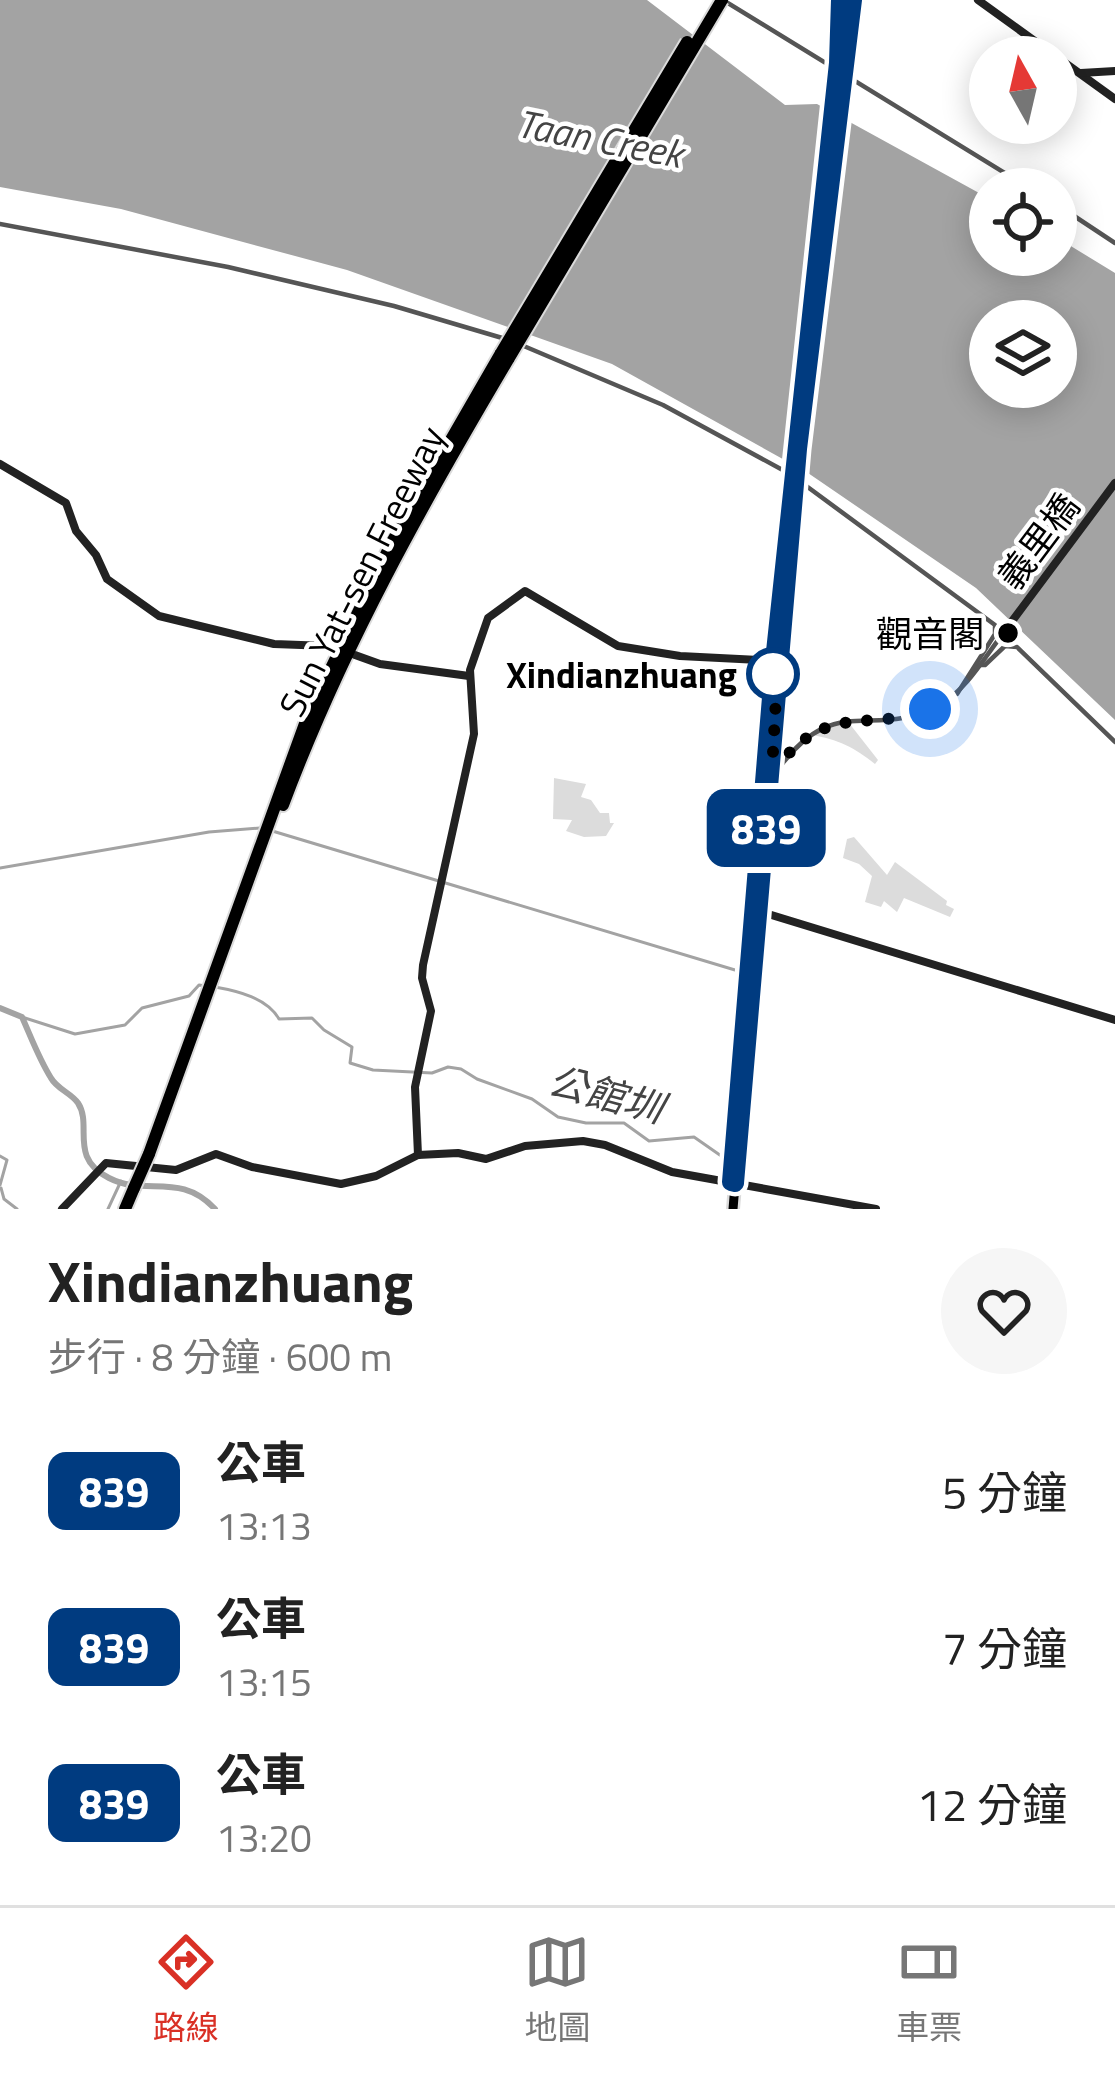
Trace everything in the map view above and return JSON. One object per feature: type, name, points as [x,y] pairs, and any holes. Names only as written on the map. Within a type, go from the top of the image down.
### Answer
[{"type":"highway","name":"Sun Yat-sen Freeway","points":[[505,356],[712,0]]},
{"type":"highway","name":"Sun Yat-sen Freeway","points":[[130,1209],[315,700],[392,542],[722,0]]},
{"type":"main road","points":[[731,1209],[782,595],[847,0]]},
{"type":"main road","points":[[769,779],[776,661]]},
{"type":"main road","points":[[773,752],[784,759]]},
{"type":"street","points":[[722,0],[997,168]]},
{"type":"street","points":[[981,0],[1115,96]]},
{"type":"street","points":[[1082,73],[1115,71]]},
{"type":"street","points":[[1077,218],[1115,243]]},
{"type":"street","points":[[0,224],[228,267],[491,333],[663,405],[798,479],[995,625],[957,694]]},
{"type":"street","points":[[0,464],[68,506],[76,531],[96,555],[107,579],[160,616],[274,644],[328,646]]},
{"type":"street","points":[[782,595],[790,474]]},
{"type":"street","points":[[782,595],[798,479]]},
{"type":"street","name":"義里橋","points":[[1004,632],[1115,483]]},
{"type":"street","points":[[418,1155],[415,1087],[431,1011],[422,974],[474,734],[469,676],[488,618],[525,591],[618,646],[680,656],[776,661]]},
{"type":"street","points":[[769,779],[810,734],[832,724],[921,713],[957,694],[1004,632]]},
{"type":"street","points":[[979,665],[1005,646],[1017,647],[1115,742]]},
{"type":"street","points":[[355,656],[469,676]]},
{"type":"street","points":[[756,910],[1115,1021]]},
{"type":"street","points":[[62,1209],[106,1163],[176,1170],[216,1154],[252,1167],[341,1184],[365,1181],[418,1155],[458,1153],[486,1159],[525,1146],[594,1142],[658,1168],[876,1209]]},
{"type":"shaded area","points":[[849,723],[878,760],[875,764],[846,745],[811,735]]},
{"type":"shaded area","points":[[554,778],[586,784],[581,797],[591,800],[600,813],[609,813],[614,823],[606,836],[584,837],[566,831],[572,820],[553,819]]},
{"type":"shaded area","points":[[854,837],[887,875],[895,862],[947,901],[954,909],[950,917],[904,898],[897,912],[884,901],[881,907],[865,902],[872,876],[843,858],[847,839]]},
{"type":"water","name":"Taan Creek","points":[[0,0],[647,0],[785,105],[817,104],[969,187],[969,276],[1077,276],[1077,250],[1115,273],[1115,720],[976,588],[808,473],[612,364],[347,270],[121,209],[0,187]]},
{"type":"waterway","points":[[0,868],[209,832],[260,828]]},
{"type":"waterway","points":[[269,830],[745,973]]},
{"type":"waterway","name":"公館圳","points":[[22,1017],[75,1034],[125,1025],[142,1008],[189,996],[199,985],[206,986]]},
{"type":"waterway","name":"公館圳","points":[[215,987],[260,1001],[279,1019],[312,1018],[352,1047],[350,1063],[373,1070],[432,1073],[448,1067],[461,1069],[532,1099],[558,1117],[624,1123],[649,1141],[694,1137],[727,1160]]},
{"type":"waterway","points":[[0,1008],[22,1017],[51,1078],[78,1103],[85,1151],[97,1170],[136,1186],[189,1191],[215,1209]]},
{"type":"waterway","points":[[0,1156],[7,1160],[0,1185]]},
{"type":"waterway","points":[[108,1209],[121,1181]]},
{"type":"waterway","points":[[1,1188],[4,1199],[17,1209]]},
{"type":"bus line","name":"839","points":[[840,0],[838,63],[774,661],[731,1182],[735,1183],[798,449],[853,0]]},
{"type":"place","name":"觀音閣","points":[[1008,633]]},
{"type":"place","name":"Xindianzhuang","points":[[773,674]]},
{"type":"route","points":[[773,674],[774,661],[778,661],[773,752],[779,758],[832,724],[930,709]]}]
